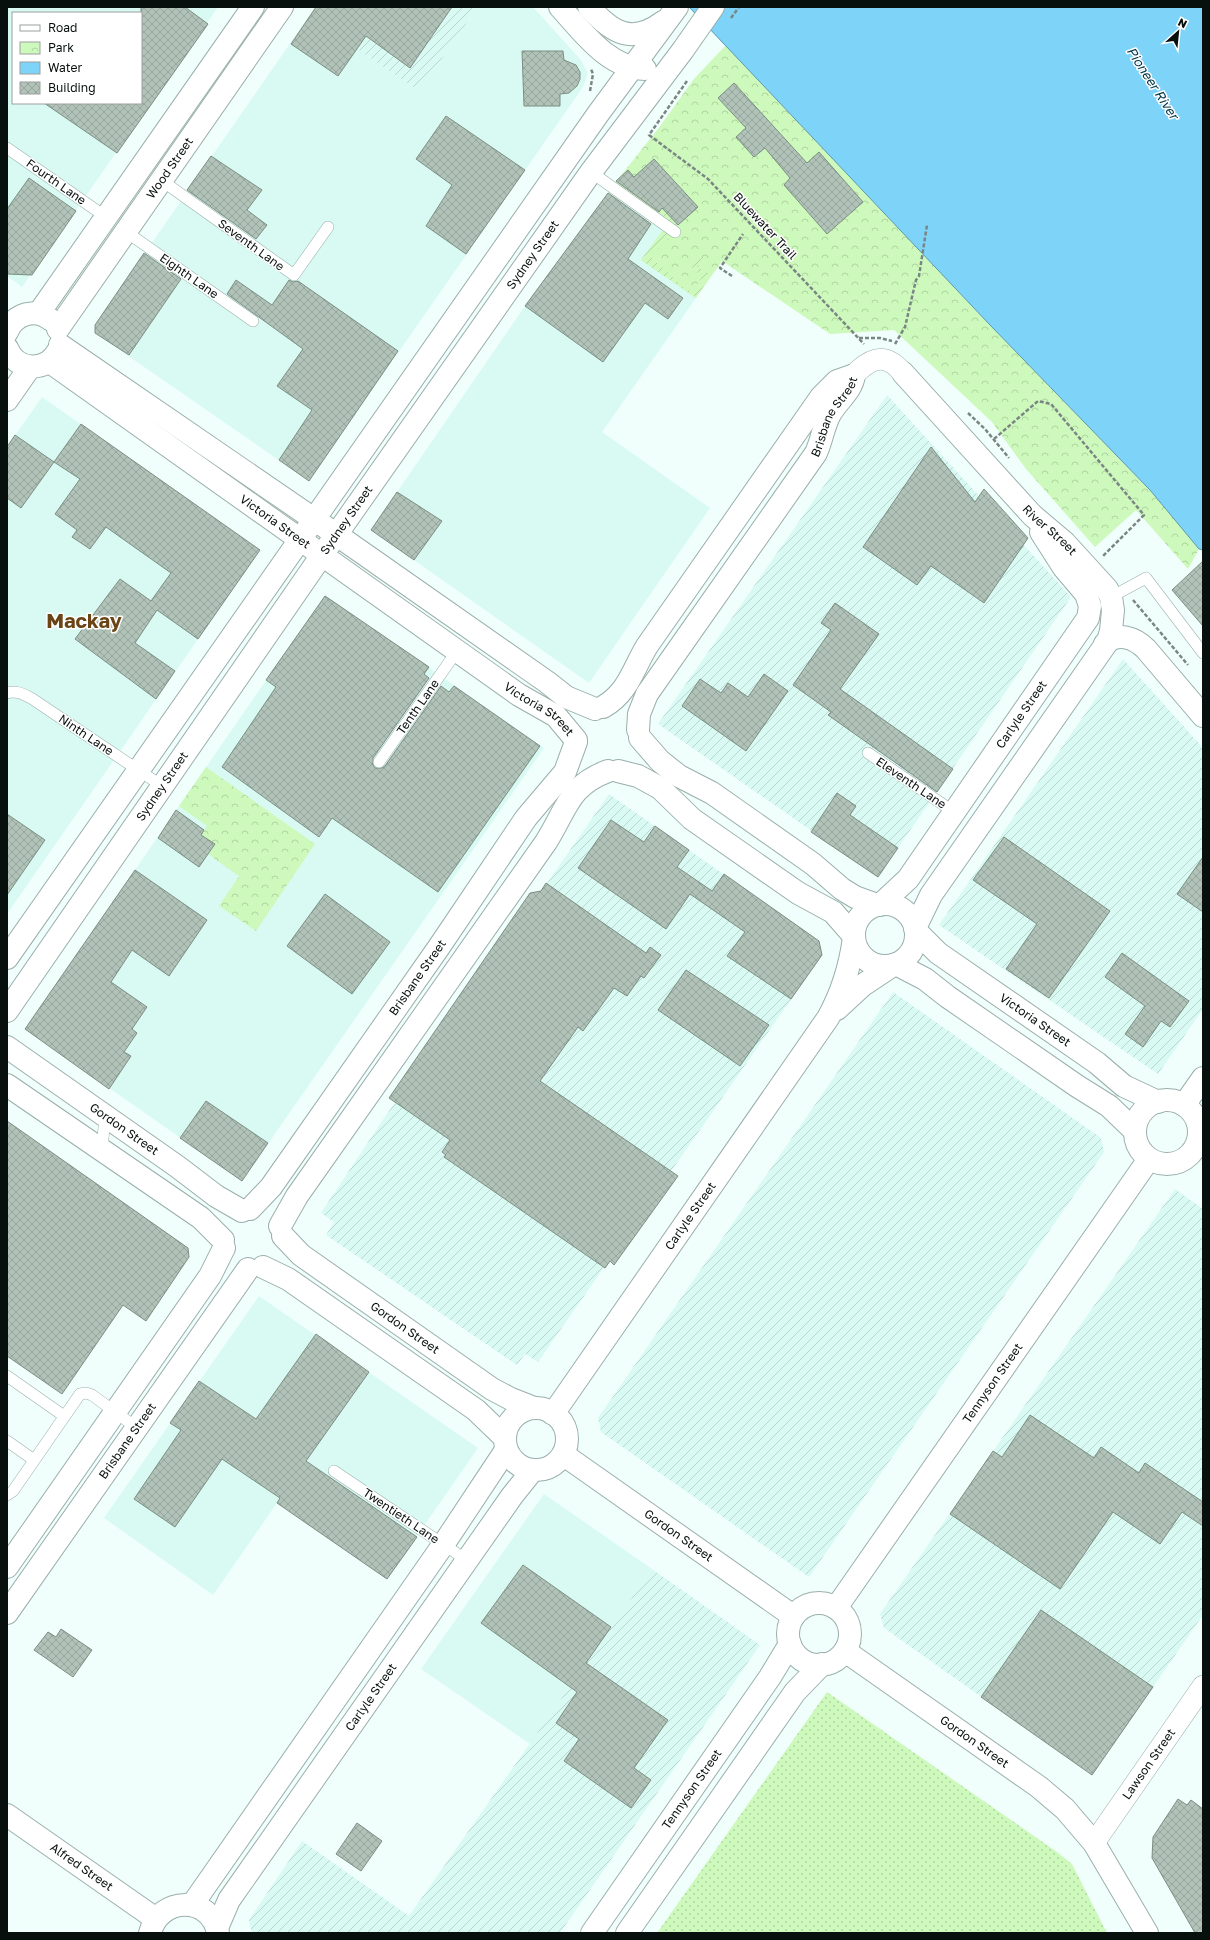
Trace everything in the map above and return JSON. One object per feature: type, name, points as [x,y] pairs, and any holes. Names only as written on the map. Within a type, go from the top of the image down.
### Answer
[{"type":"street","name":"Wood Street","points":[[18,317],[106,217],[252,7]]},
{"type":"street","points":[[560,7],[597,47],[613,58],[632,67],[645,70],[659,66],[669,61],[688,43]]},
{"type":"street","points":[[589,7],[612,29],[630,35],[646,33],[673,12]]},
{"type":"street","name":"Sydney Street","points":[[7,1011],[322,555],[590,172],[688,43],[713,7]]},
{"type":"street","name":"Wood Street","points":[[7,400],[50,351],[125,231],[278,8]]},
{"type":"street","points":[[7,958],[560,168],[673,12]]},
{"type":"street","points":[[193,92],[212,106]]},
{"type":"street","points":[[141,167],[161,180]]},
{"type":"street","points":[[560,168],[590,172]]},
{"type":"street","points":[[106,217],[125,231]]},
{"type":"street","points":[[8,354],[16,361],[50,351],[54,322],[18,317]]},
{"type":"street","name":"Victoria Street","points":[[50,351],[315,520],[547,682],[563,695],[599,708]]},
{"type":"street","name":"Victoria Street","points":[[50,351],[301,540],[523,698],[551,712],[559,719],[576,741]]},
{"type":"street","name":"River Street","points":[[856,373],[872,361],[879,358],[891,362],[903,373],[1032,515],[1070,548],[1105,586],[1111,597],[1113,610],[1111,631],[1103,649]]},
{"type":"street","name":"Brisbane Street","points":[[599,708],[618,697],[626,687],[647,646],[799,428],[828,389],[842,379],[856,373]]},
{"type":"street","name":"Brisbane Street","points":[[639,734],[637,719],[640,709],[650,689],[816,452],[830,414],[851,387],[856,373]]},
{"type":"street","points":[[799,428],[810,429],[820,440]]},
{"type":"street","name":"Carlyle Street","points":[[878,905],[906,881],[1088,618],[1089,602],[1086,594],[1062,566],[1032,515]]},
{"type":"street","points":[[1076,636],[1085,632],[1094,634],[1103,649]]},
{"type":"street","points":[[916,929],[909,916],[899,908],[893,905],[878,905],[855,897],[842,889],[813,864],[718,797],[676,774],[660,761],[639,734],[627,715],[612,708],[599,708],[588,712],[580,720],[576,731],[576,741],[583,755],[589,762],[613,771],[638,776],[660,788],[692,819],[798,893],[833,912],[854,937],[858,951],[868,961],[880,966],[895,964],[911,953],[916,940],[916,929],[931,895],[1103,649],[1115,638],[1129,638],[1136,641],[1146,649],[1203,716]]},
{"type":"street","points":[[256,1268],[272,1263],[278,1255],[282,1246],[282,1231],[297,1196],[546,842],[574,793],[586,781],[626,768],[634,759],[638,751],[639,734]]},
{"type":"street","name":"Brisbane Street","points":[[246,1210],[271,1187],[526,818],[565,772],[576,741]]},
{"type":"street","points":[[854,937],[856,926],[860,917],[868,910],[878,905]]},
{"type":"street","name":"Victoria Street","points":[[916,929],[938,953],[1097,1063],[1124,1086],[1158,1102]]},
{"type":"street","name":"Carlyle Street","points":[[544,1411],[828,1018],[839,996],[848,972],[854,937]]},
{"type":"street","points":[[895,964],[925,979],[948,997],[1077,1086],[1109,1106],[1135,1131]]},
{"type":"street","name":"Carlyle Street","points":[[828,1018],[863,985],[895,964]]},
{"type":"street","name":"Gordon Street","points":[[7,1047],[216,1196],[246,1210]]},
{"type":"street","points":[[1184,1105],[1203,1078]]},
{"type":"street","points":[[7,1085],[207,1223],[224,1244],[234,1262],[288,1279],[463,1401],[494,1425],[505,1444],[516,1464],[532,1471],[550,1467],[558,1462],[564,1455],[567,1437],[565,1428],[560,1420],[544,1411],[517,1414],[511,1420],[505,1444],[443,1545],[192,1906]]},
{"type":"street","points":[[1167,1101],[1184,1105],[1191,1112],[1197,1120],[1199,1130],[1199,1152],[1179,1162],[1163,1164],[1149,1159],[1138,1146],[1135,1131],[1142,1112],[1158,1102],[1167,1101]]},
{"type":"street","name":"Tennyson Street","points":[[836,1608],[1149,1159]]},
{"type":"street","points":[[9,1560],[210,1276],[224,1244],[224,1231],[228,1222],[234,1216],[246,1210],[259,1210],[268,1213],[275,1219],[282,1231]]},
{"type":"street","name":"Gordon Street","points":[[282,1231],[301,1255],[492,1389],[512,1399],[544,1411]]},
{"type":"street","name":"Brisbane Street","points":[[7,1613],[137,1428],[256,1268]]},
{"type":"street","name":"Gordon Street","points":[[564,1455],[794,1616]]},
{"type":"street","name":"Carlyle Street","points":[[217,1931],[229,1900],[468,1562],[512,1496],[532,1471]]},
{"type":"street","points":[[813,1603],[828,1604],[836,1608],[843,1614],[848,1623],[850,1633],[849,1642],[845,1651],[839,1657],[822,1664],[812,1664],[803,1660],[795,1653],[790,1644],[788,1634],[789,1625],[794,1616],[800,1609],[813,1603]]},
{"type":"street","name":"Tennyson Street","points":[[592,1933],[770,1677],[790,1644]]},
{"type":"street","name":"Gordon Street","points":[[845,1651],[1039,1787],[1064,1809],[1094,1843],[1147,1933]]},
{"type":"street","points":[[627,1933],[795,1692],[822,1664]]},
{"type":"street","name":"Lawson Street","points":[[1094,1843],[1203,1686]]},
{"type":"street","name":"Alfred Street","points":[[7,1815],[153,1926]]},
{"type":"street","points":[[655,1841],[680,1858]]},
{"type":"street","points":[[153,1926],[163,1911],[172,1906],[182,1904],[203,1910],[212,1918],[217,1931]]},
{"type":"lane","name":"Fourth Lane","points":[[7,148],[106,217]]},
{"type":"lane","points":[[590,172],[675,232]]},
{"type":"lane","name":"Seventh Lane","points":[[161,180],[294,276],[328,228]]},
{"type":"lane","name":"Eighth Lane","points":[[125,231],[253,321]]},
{"type":"lane","points":[[1111,597],[1146,578],[1203,653]]},
{"type":"lane","name":"Tenth Lane","points":[[379,762],[457,651]]},
{"type":"lane","name":"Ninth Lane","points":[[7,693],[17,692],[31,698],[162,786]]},
{"type":"lane","name":"Eleventh Lane","points":[[868,753],[954,812]]},
{"type":"lane","points":[[102,1150],[104,1127],[108,1118]]},
{"type":"lane","points":[[7,1376],[64,1416]]},
{"type":"lane","points":[[7,1495],[13,1491],[80,1394],[86,1393],[137,1428]]},
{"type":"lane","points":[[7,1441],[34,1460]]},
{"type":"lane","name":"Twentieth Lane","points":[[334,1471],[468,1562]]},
{"type":"path","points":[[590,92],[593,74],[591,67]]},
{"type":"path","name":"Bluewater Trail","points":[[689,78],[648,135],[708,179],[859,338]]},
{"type":"path","points":[[896,344],[905,327],[916,280],[919,276],[927,225]]},
{"type":"path","points":[[732,276],[720,268],[743,234]]},
{"type":"path","points":[[994,439],[1038,401],[1051,404],[1144,515],[1101,558]]},
{"type":"shaded area","points":[[7,7],[218,7],[22,287],[7,276]]},
{"type":"shaded area","points":[[316,7],[478,7],[419,91],[309,16]]},
{"type":"shaded area","points":[[478,7],[533,7],[581,60],[588,73],[583,87],[309,481],[95,333],[95,325],[309,16],[419,91]]},
{"type":"shaded area","points":[[615,183],[669,222],[642,260],[696,298],[602,432],[710,508],[589,683],[371,530],[525,306]]},
{"type":"shaded area","points":[[887,395],[1071,597],[878,877],[658,724]]},
{"type":"shaded area","points":[[42,397],[260,550],[7,914],[7,447]]},
{"type":"shaded area","points":[[325,595],[544,748],[242,1181],[25,1029]]},
{"type":"shaded area","points":[[1123,659],[1203,748],[1203,1009],[1158,1074],[939,925]]},
{"type":"shaded area","points":[[609,794],[819,941],[822,955],[538,1362],[525,1354],[517,1365],[326,1235],[334,1222],[321,1213],[382,1121]]},
{"type":"shaded area","points":[[893,992],[1101,1138],[1104,1152],[809,1577],[601,1432],[598,1418]]},
{"type":"shaded area","points":[[1175,1189],[1203,1209],[1203,1615],[1092,1775],[884,1628],[880,1614]]},
{"type":"shaded area","points":[[259,1296],[478,1448],[387,1579],[277,1503],[213,1595],[104,1518]]},
{"type":"shaded area","points":[[544,1494],[652,1569],[530,1744],[421,1669]]},
{"type":"shaded area","points":[[652,1569],[760,1645],[560,1933],[252,1933],[249,1920],[302,1841],[409,1916]]},
{"type":"green space","points":[[726,45],[990,325],[1150,490],[1199,549],[1188,569],[1136,510],[1095,547],[1026,469],[992,422],[894,330],[830,334],[722,261],[696,298],[641,260],[669,222],[615,183],[661,125],[693,80]]},
{"type":"green space","points":[[650,194],[680,227],[678,229],[641,202]]},
{"type":"green space","points":[[664,229],[672,235],[650,256],[683,287],[692,292],[702,277],[691,266],[700,256],[702,258],[697,266],[710,276],[696,298],[641,260]]},
{"type":"green space","points":[[206,767],[315,844],[256,931],[219,906],[239,876],[208,854],[214,844],[201,835],[207,826],[179,806]]},
{"type":"green space","points":[[827,1692],[1057,1852],[1072,1864],[1107,1933],[657,1933]]},
{"type":"water","name":"Pioneer River","points":[[689,7],[1203,7],[1203,550],[1199,549],[1150,490],[990,325]]},
{"type":"building","points":[[141,7],[185,7],[208,24],[117,153],[45,104],[142,104]]},
{"type":"building","points":[[316,7],[452,7],[410,68],[366,36],[338,76],[291,44]]},
{"type":"building","points":[[522,51],[563,51],[564,60],[576,65],[580,72],[580,79],[577,86],[569,93],[560,94],[560,106],[524,106]]},
{"type":"building","points":[[734,83],[807,163],[819,152],[863,202],[827,234],[784,185],[790,178],[765,148],[754,157],[736,137],[746,128],[718,98]]},
{"type":"building","points":[[446,116],[525,170],[466,254],[426,226],[452,185],[416,159]]},
{"type":"building","points":[[211,156],[262,190],[247,210],[267,225],[256,239],[187,190]]},
{"type":"building","points":[[654,159],[698,207],[678,225],[662,208],[659,212],[616,181],[628,170],[634,177]]},
{"type":"building","points":[[29,178],[76,211],[32,275],[7,274],[7,209]]},
{"type":"building","points":[[608,193],[651,224],[628,259],[683,298],[668,319],[645,303],[603,362],[525,306]]},
{"type":"building","points":[[144,253],[181,279],[129,355],[95,333],[95,325]]},
{"type":"building","points":[[236,280],[272,305],[289,280],[293,282],[298,281],[398,351],[309,481],[279,460],[312,410],[277,386],[303,349],[227,294]]},
{"type":"building","points":[[81,424],[260,550],[198,639],[157,610],[135,643],[175,671],[156,699],[75,639],[120,579],[151,601],[171,573],[106,527],[90,549],[72,537],[77,530],[55,514],[80,479],[54,462]]},
{"type":"building","points":[[15,435],[54,462],[21,508],[7,498],[7,447]]},
{"type":"building","points":[[931,447],[975,502],[984,489],[1028,538],[984,603],[931,566],[917,585],[863,547]]},
{"type":"building","points":[[397,492],[442,521],[414,560],[371,530]]},
{"type":"building","points":[[1203,561],[1203,626],[1172,590]]},
{"type":"building","points":[[325,596],[429,667],[424,674],[429,678],[373,758],[373,765],[375,768],[382,768],[385,766],[441,686],[449,692],[454,686],[540,746],[438,892],[332,818],[319,837],[222,767],[276,687],[266,680]]},
{"type":"building","points":[[835,603],[879,634],[840,689],[953,769],[937,792],[828,715],[831,712],[793,685],[831,630],[821,623]]},
{"type":"building","points":[[764,674],[788,691],[746,751],[682,706],[700,679],[721,693],[728,683],[748,697]]},
{"type":"building","points":[[837,793],[856,806],[850,815],[898,848],[878,877],[811,832]]},
{"type":"building","points":[[176,810],[204,830],[201,835],[215,844],[199,867],[158,838]]},
{"type":"building","points":[[7,814],[45,840],[7,895]]},
{"type":"building","points":[[611,820],[644,842],[655,826],[689,850],[677,867],[712,891],[724,874],[819,941],[822,955],[791,999],[727,956],[745,932],[690,894],[666,929],[578,868]]},
{"type":"building","points":[[1004,837],[1110,911],[1049,998],[1006,969],[1037,924],[973,880]]},
{"type":"building","points":[[1203,857],[1203,912],[1177,894]]},
{"type":"building","points":[[135,870],[207,920],[169,976],[132,950],[111,982],[147,1007],[132,1029],[137,1033],[124,1052],[131,1056],[109,1089],[25,1029]]},
{"type":"building","points":[[546,883],[646,953],[650,947],[661,955],[644,978],[641,976],[627,996],[614,988],[583,1031],[578,1027],[540,1081],[678,1176],[614,1265],[610,1261],[605,1268],[444,1157],[446,1155],[442,1152],[450,1140],[389,1098],[530,893],[541,891]]},
{"type":"building","points":[[325,894],[390,942],[352,994],[287,946]]},
{"type":"building","points":[[1122,953],[1189,1001],[1170,1027],[1161,1021],[1143,1047],[1125,1034],[1145,1006],[1105,977]]},
{"type":"building","points":[[686,970],[769,1025],[740,1066],[658,1010]]},
{"type":"building","points":[[206,1101],[268,1143],[242,1181],[180,1138]]},
{"type":"building","points":[[7,1121],[188,1248],[189,1257],[146,1321],[123,1305],[62,1394],[7,1356]]},
{"type":"building","points":[[316,1334],[369,1372],[306,1461],[417,1537],[387,1579],[277,1503],[280,1498],[222,1459],[175,1527],[134,1499],[181,1430],[170,1423],[199,1381],[256,1419]]},
{"type":"building","points":[[1030,1415],[1094,1458],[1101,1447],[1139,1473],[1145,1463],[1203,1502],[1203,1526],[1182,1512],[1160,1544],[1113,1512],[1060,1589],[950,1514],[993,1451],[1002,1457]]},
{"type":"building","points":[[523,1565],[611,1627],[586,1663],[668,1720],[634,1768],[651,1780],[631,1808],[564,1761],[579,1739],[556,1723],[577,1692],[481,1623]]},
{"type":"building","points":[[1041,1610],[1153,1687],[1092,1775],[981,1697]]},
{"type":"building","points":[[61,1629],[92,1650],[73,1677],[34,1650],[48,1632],[56,1637]]},
{"type":"building","points":[[1178,1799],[1187,1805],[1191,1800],[1203,1809],[1203,1933],[1195,1933],[1152,1858],[1153,1837]]},
{"type":"building","points":[[357,1823],[382,1841],[361,1871],[336,1854]]},
{"type":"district","name":"Mackay","points":[[84,621]]}]
